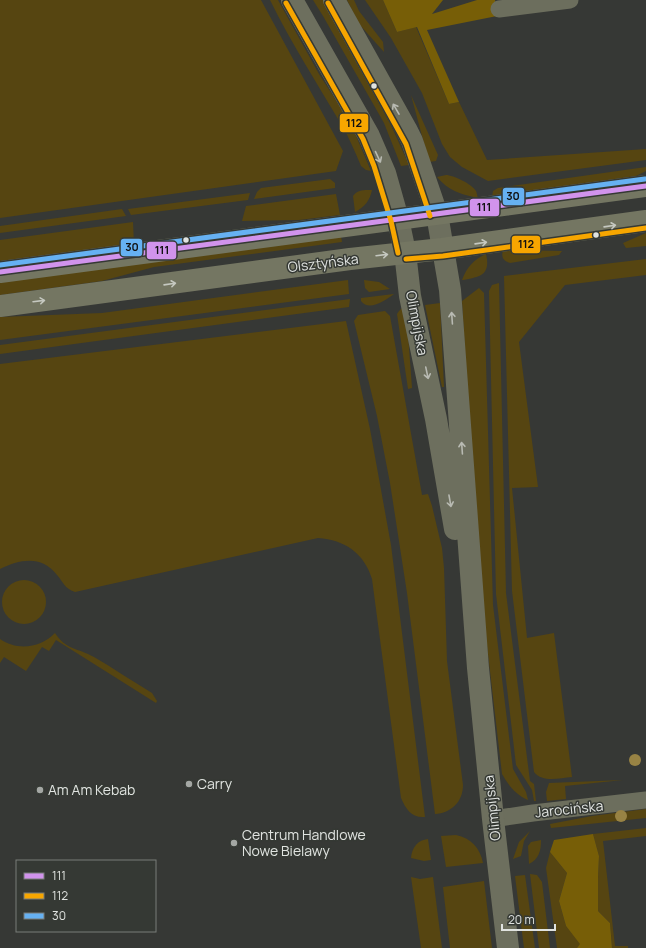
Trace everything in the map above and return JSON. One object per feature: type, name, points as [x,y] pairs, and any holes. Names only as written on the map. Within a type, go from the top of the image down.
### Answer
[{"type":"main road","name":"Olimpijska","points":[[292,0],[369,136],[385,173],[398,219],[405,252],[410,296],[436,419],[478,668]]},
{"type":"main road","name":"Olimpijska","points":[[334,0],[406,128],[438,214],[442,249],[450,290],[478,668],[508,948]]},
{"type":"main road","points":[[0,272],[646,186]]},
{"type":"main road","name":"Olsztyńska","points":[[0,306],[646,221]]},
{"type":"street","points":[[500,9],[570,0]]},
{"type":"street","name":"Jarocińska","points":[[493,819],[646,800]]},
{"type":"shaded area","points":[[0,0],[261,0],[343,151],[336,171],[0,218]]},
{"type":"shaded area","points":[[270,0],[278,0],[319,74],[350,122],[371,171],[366,170],[361,166],[344,129],[295,47]]},
{"type":"shaded area","points":[[313,0],[323,0],[390,123],[409,165],[401,166],[384,123]]},
{"type":"shaded area","points":[[347,0],[354,0],[359,11],[383,42],[384,52],[359,24]]},
{"type":"shaded area","points":[[365,0],[383,0],[397,32],[416,27],[449,104],[459,102],[487,160],[646,149],[646,160],[488,181],[462,167],[450,157],[442,144],[422,93],[391,38]]},
{"type":"shaded area","points":[[383,0],[443,0],[432,14],[477,0],[495,0],[497,16],[427,30],[459,102],[449,104],[417,27],[397,32]]},
{"type":"shaded area","points":[[411,95],[438,155],[436,161],[429,162]]},
{"type":"shaded area","points":[[646,167],[646,171],[636,176],[492,197],[493,191],[498,188]]},
{"type":"shaded area","points":[[446,175],[458,178],[474,188],[478,198],[450,189],[437,177]]},
{"type":"shaded area","points":[[330,179],[335,183],[335,188],[254,199],[257,192],[261,188]]},
{"type":"shaded area","points":[[372,190],[366,203],[362,208],[355,212],[353,196],[359,191]]},
{"type":"shaded area","points":[[250,193],[248,200],[131,215],[128,209]]},
{"type":"shaded area","points":[[336,194],[340,215],[299,220],[242,221],[246,206]]},
{"type":"shaded area","points":[[122,209],[126,216],[0,233],[0,226]]},
{"type":"shaded area","points":[[133,222],[134,244],[0,261],[0,240]]},
{"type":"shaded area","points":[[646,233],[646,246],[626,248],[623,243]]},
{"type":"shaded area","points":[[341,236],[342,242],[154,267],[102,281],[0,295],[0,281]]},
{"type":"shaded area","points":[[503,250],[562,251],[559,255],[510,263],[503,258]]},
{"type":"shaded area","points":[[486,254],[487,266],[483,274],[474,278],[462,280],[471,264]]},
{"type":"shaded area","points":[[646,259],[646,275],[565,285],[519,342],[538,487],[512,488],[527,638],[554,633],[572,777],[547,779],[542,778],[534,772],[512,591],[504,276]]},
{"type":"shaded area","points":[[348,280],[349,294],[0,340],[0,317],[102,313]]},
{"type":"shaded area","points":[[364,280],[379,282],[390,289],[369,292],[365,288]]},
{"type":"shaded area","points":[[499,283],[506,593],[530,781],[534,784],[536,801],[534,801],[532,790],[516,765],[496,594],[489,291],[492,285]]},
{"type":"shaded area","points":[[479,288],[484,293],[493,605],[513,769],[526,792],[528,800],[519,795],[513,789],[502,774],[478,568],[462,301]]},
{"type":"shaded area","points":[[394,294],[378,304],[368,305],[361,301],[361,298]]},
{"type":"shaded area","points":[[350,299],[349,307],[0,354],[0,345]]},
{"type":"shaded area","points":[[440,303],[444,387],[442,387],[425,305]]},
{"type":"shaded area","points":[[402,308],[408,334],[412,388],[408,389],[397,314]]},
{"type":"shaded area","points":[[385,311],[390,316],[422,495],[428,494],[432,506],[442,548],[444,568],[447,661],[463,785],[461,797],[455,806],[441,813],[435,814],[407,593],[390,483],[377,416],[354,321],[358,315]]},
{"type":"shaded area","points":[[346,321],[370,429],[391,545],[425,817],[416,816],[410,812],[401,798],[372,579],[359,555],[345,545],[328,539],[318,538],[75,592],[66,587],[57,575],[45,564],[23,561],[0,569],[0,364]]},
{"type":"shaded area","points":[[20,580],[28,580],[40,586],[46,598],[46,606],[40,618],[28,624],[20,624],[8,618],[2,606],[2,598],[8,586]]},
{"type":"shaded area","points":[[55,633],[63,643],[94,657],[152,693],[157,701],[156,703],[56,640],[49,651],[42,647],[26,671],[4,657],[0,663],[0,639],[14,645],[29,646],[43,642]]},
{"type":"shaded area","points":[[623,780],[565,786],[566,799],[547,801],[546,792],[549,783]]},
{"type":"shaded area","points":[[646,809],[646,818],[551,828],[550,824],[592,816]]},
{"type":"shaded area","points":[[646,828],[646,836],[603,841],[615,946],[628,946],[628,948],[612,948],[610,923],[598,911],[599,856],[593,834]]},
{"type":"shaded area","points":[[530,831],[524,841],[521,856],[513,859],[519,842]]},
{"type":"shaded area","points":[[593,834],[599,856],[598,911],[610,923],[612,948],[577,948],[580,944],[566,926],[559,901],[567,873],[550,852],[554,840]]},
{"type":"shaded area","points":[[441,836],[461,836],[474,844],[480,853],[483,863],[446,867]]},
{"type":"shaded area","points":[[428,839],[431,860],[424,861],[411,858],[414,847],[421,841]]},
{"type":"shaded area","points":[[541,840],[539,854],[535,860],[529,864],[528,846],[531,842]]},
{"type":"shaded area","points":[[550,852],[567,873],[559,901],[566,926],[581,944],[577,948],[557,948],[546,868]]},
{"type":"shaded area","points":[[530,874],[537,875],[542,882],[550,948],[539,948]]},
{"type":"shaded area","points":[[525,875],[535,948],[524,948],[515,876]]},
{"type":"shaded area","points":[[411,877],[420,879],[433,877],[442,948],[421,948]]},
{"type":"shaded area","points":[[484,881],[492,948],[450,948],[443,887]]},
{"type":"transit line","name":"112","points":[[286,3],[363,139],[374,166],[391,221],[398,253]]},
{"type":"transit line","name":"112","points":[[328,3],[406,144],[430,216]]},
{"type":"transit line","name":"30","points":[[0,265],[645,179]]},
{"type":"transit line","name":"111","points":[[0,272],[646,186]]},
{"type":"transit line","name":"112","points":[[406,259],[443,256],[646,228]]},
{"type":"place","name":"Carry","points":[[189,784]]},
{"type":"place","name":"Am Am Kebab","points":[[40,790]]},
{"type":"place","name":"Centrum Handlowe Nowe Bielawy","points":[[234,843]]}]
